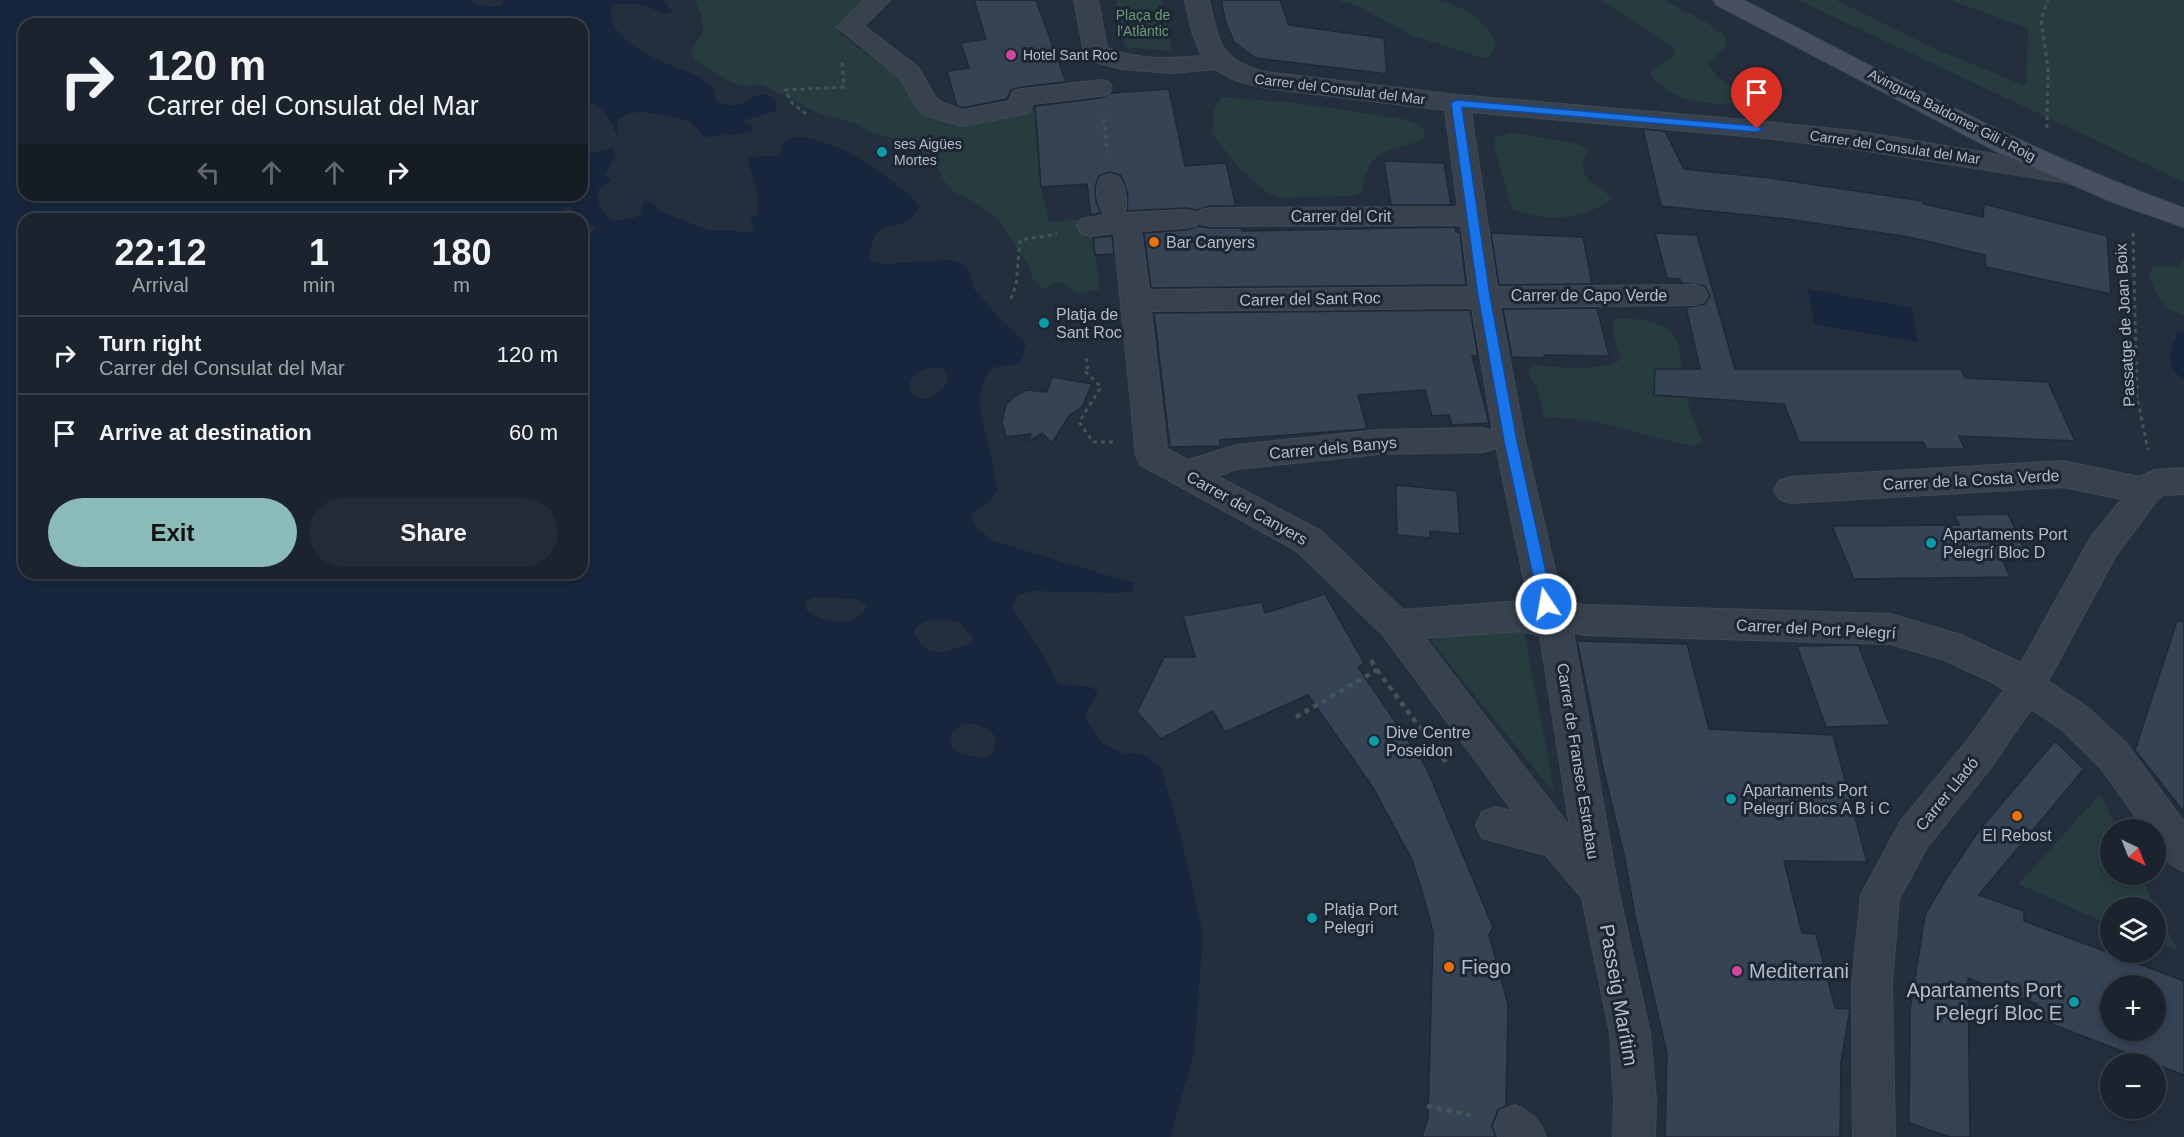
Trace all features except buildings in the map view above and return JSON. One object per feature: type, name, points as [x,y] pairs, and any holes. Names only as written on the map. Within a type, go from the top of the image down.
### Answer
[{"type":"street","points":[[878,0],[849,27],[909,73],[926,102],[934,110],[962,118],[1020,107],[1022,98],[1100,88]]},
{"type":"street","points":[[1086,0],[1096,52],[1104,57],[1118,62],[1196,65],[1217,61],[1208,48],[1197,0]]},
{"type":"street","name":"Avinguda Baldomer Gili i Roig","points":[[1725,0],[1997,141],[2132,200],[2184,218]]},
{"type":"street","name":"Carrer del Consulat del Mar","points":[[1217,61],[1240,75],[1265,80],[1456,103],[1757,129],[1855,140],[2075,175]]},
{"type":"street","name":"Carrer de Fransec Estrabau","points":[[1456,103],[1484,296],[1510,441],[1551,615],[1599,889]]},
{"type":"street","name":"Carrer del Crit","points":[[1091,226],[1116,204],[1198,218],[1472,216]]},
{"type":"street","name":"Carrer del Canyers","points":[[1116,204],[1136,301],[1138,441],[1152,456],[1309,541],[1378,606],[1395,625],[1557,840],[1599,889]]},
{"type":"street","name":"Carrer de Capo Verde","points":[[1484,296],[1694,295]]},
{"type":"street","name":"Carrer del Sant Roc","points":[[1136,301],[1484,296]]},
{"type":"street","name":"Carrer dels Banys","points":[[1185,474],[1249,456],[1378,442],[1483,440]]},
{"type":"street","name":"Carrer de la Costa Verde","points":[[1790,490],[2063,474],[2162,485]]},
{"type":"street","name":"Carrer Lladó","points":[[1874,1137],[1872,984],[1880,895],[1914,834],[1979,753],[2027,686],[2103,547],[2162,485]]},
{"type":"street","name":"Carrer del Port Pelegrí","points":[[1395,625],[1551,615],[1584,620],[1890,629],[1949,646],[2002,670],[2074,718],[2113,755],[2184,853]]},
{"type":"street","points":[[1495,825],[1557,840]]},
{"type":"street","name":"Passeig Marítim","points":[[1599,889],[1630,1033],[1635,1099],[1634,1137]]},
{"type":"path","points":[[2048,0],[2041,19],[2048,68],[2046,125],[2075,175]]},
{"type":"path","points":[[806,114],[792,103],[785,90],[844,87],[842,52],[864,40]]},
{"type":"path","points":[[1100,88],[1116,204]]},
{"type":"path","name":"Passatge de Joan Boix","points":[[2132,200],[2137,398],[2162,485]]},
{"type":"path","points":[[1011,299],[1018,280],[1017,253],[1020,240],[1076,231],[1091,226]]},
{"type":"path","points":[[1086,358],[1088,367],[1084,370],[1095,378],[1101,387],[1079,422],[1093,442],[1138,441]]},
{"type":"path","points":[[1365,651],[1453,772]]},
{"type":"path","points":[[1296,717],[1377,670]]},
{"type":"green space","points":[[695,0],[869,0],[838,32],[897,77],[933,114],[1026,111],[1056,103],[1061,156],[1038,158],[1041,187],[1049,222],[1090,219],[1100,289],[1076,294],[1062,282],[1055,282],[1045,290],[1034,281],[1029,267],[997,218],[975,202],[954,192],[940,177],[941,174],[935,164],[909,143],[872,133],[855,123],[818,113],[763,85],[743,86],[733,83],[696,61],[691,55],[702,34],[703,25]]},
{"type":"green space","name":"Plaça de l'Atlàntic","points":[[1116,0],[1161,0],[1172,51],[1125,47]]},
{"type":"green space","points":[[1338,0],[1437,0],[1457,6],[1479,20],[1496,44],[1490,56],[1483,58],[1413,36],[1360,7]]},
{"type":"green space","points":[[1600,0],[1663,0],[1706,22],[1726,37],[1726,46],[1709,64],[1711,69],[1740,97],[1738,103],[1714,104],[1689,100],[1666,90],[1650,72],[1673,56],[1675,52],[1672,46]]},
{"type":"green space","points":[[1798,0],[1836,0],[1935,49],[2026,86],[2028,28],[1950,0],[2184,0],[2184,182]]},
{"type":"green space","points":[[1222,97],[1297,103],[1403,119],[1421,126],[1425,133],[1423,140],[1382,153],[1376,158],[1365,175],[1362,192],[1351,196],[1277,198],[1261,188],[1236,164],[1212,134],[1214,107]]},
{"type":"green space","points":[[1510,132],[1578,144],[1589,150],[1584,159],[1584,173],[1613,198],[1590,211],[1564,217],[1537,216],[1512,209],[1494,147],[1495,138]]},
{"type":"green space","points":[[2184,258],[2184,315],[2164,305],[2154,288],[2149,273],[2154,266],[2178,266]]},
{"type":"green space","points":[[1615,318],[1649,321],[1672,333],[1678,345],[1688,402],[1703,443],[1693,446],[1601,423],[1545,418],[1536,384],[1527,373],[1533,365],[1590,368],[1621,359],[1612,330]]},
{"type":"green space","points":[[1523,626],[1555,794],[1430,640]]},
{"type":"green space","points":[[2100,794],[2113,819],[2100,819],[2100,885],[2145,885],[2151,897],[2100,897],[2100,920],[2019,884]]},
{"type":"green space","points":[[2166,927],[2178,951],[2166,946]]},
{"type":"water","points":[[0,0],[470,0],[481,5],[494,6],[502,5],[504,0],[663,0],[673,11],[666,14],[646,6],[633,4],[612,6],[612,20],[618,32],[643,52],[701,78],[714,88],[715,98],[721,104],[736,105],[761,95],[771,97],[777,102],[775,111],[743,121],[754,130],[748,133],[704,137],[690,122],[644,112],[630,113],[617,120],[618,137],[605,113],[588,103],[588,18],[18,18],[18,201],[588,201],[588,154],[613,148],[615,156],[605,175],[611,179],[598,192],[598,200],[602,209],[610,219],[621,220],[636,216],[642,213],[641,206],[645,201],[651,201],[660,211],[710,231],[731,230],[747,233],[753,230],[754,226],[750,220],[758,214],[756,187],[748,161],[750,157],[777,156],[781,152],[784,141],[798,138],[816,140],[836,147],[877,170],[910,196],[920,207],[909,219],[887,227],[876,234],[869,254],[870,261],[884,264],[951,260],[967,266],[974,289],[1026,344],[1020,363],[993,369],[981,388],[980,407],[997,490],[990,501],[971,515],[976,528],[996,542],[1133,583],[1133,591],[1121,593],[1034,591],[1018,595],[1012,607],[1046,660],[1058,684],[1092,687],[1098,693],[1084,715],[1102,743],[1123,753],[1145,755],[1161,767],[1180,834],[1203,934],[1194,1054],[1170,1137],[0,1137]],"holes":[[[934,367],[944,369],[948,377],[946,384],[937,394],[918,398],[909,388],[912,379],[921,371]],[[816,597],[856,599],[867,606],[855,619],[838,622],[819,617],[805,608],[805,602]],[[946,619],[960,622],[973,638],[970,643],[946,652],[928,651],[914,631],[928,621]],[[963,724],[981,726],[996,737],[993,753],[987,758],[961,753],[952,746],[951,733]]]},
{"type":"water","points":[[1808,289],[1912,308],[1917,342],[1814,324]]},
{"type":"water","points":[[2178,332],[2184,332],[2184,379],[2173,370],[2170,358]]},
{"type":"place","name":"Hotel Sant Roc","points":[[1011,55]]},
{"type":"place","name":"ses Aigües Mortes","points":[[882,152]]},
{"type":"place","name":"Bar Canyers","points":[[1154,242]]},
{"type":"place","name":"Platja de Sant Roc","points":[[1044,323]]},
{"type":"place","name":"Apartaments Port Pelegrí Bloc D","points":[[1931,543]]},
{"type":"place","name":"Dive Centre Poseidon","points":[[1374,741]]},
{"type":"place","name":"Apartaments Port Pelegrí Blocs A B i C","points":[[1731,799]]},
{"type":"place","name":"El Rebost","points":[[2017,816]]},
{"type":"place","name":"Platja Port Pelegri","points":[[1312,918]]},
{"type":"place","name":"Fiego","points":[[1449,967]]},
{"type":"place","name":"Mediterrani","points":[[1737,971]]},
{"type":"place","name":"Apartaments Port Pelegrí Bloc E","points":[[2074,1002]]},
{"type":"route","points":[[1546,604],[1510,441],[1484,296],[1456,103],[1757,129]]}]
